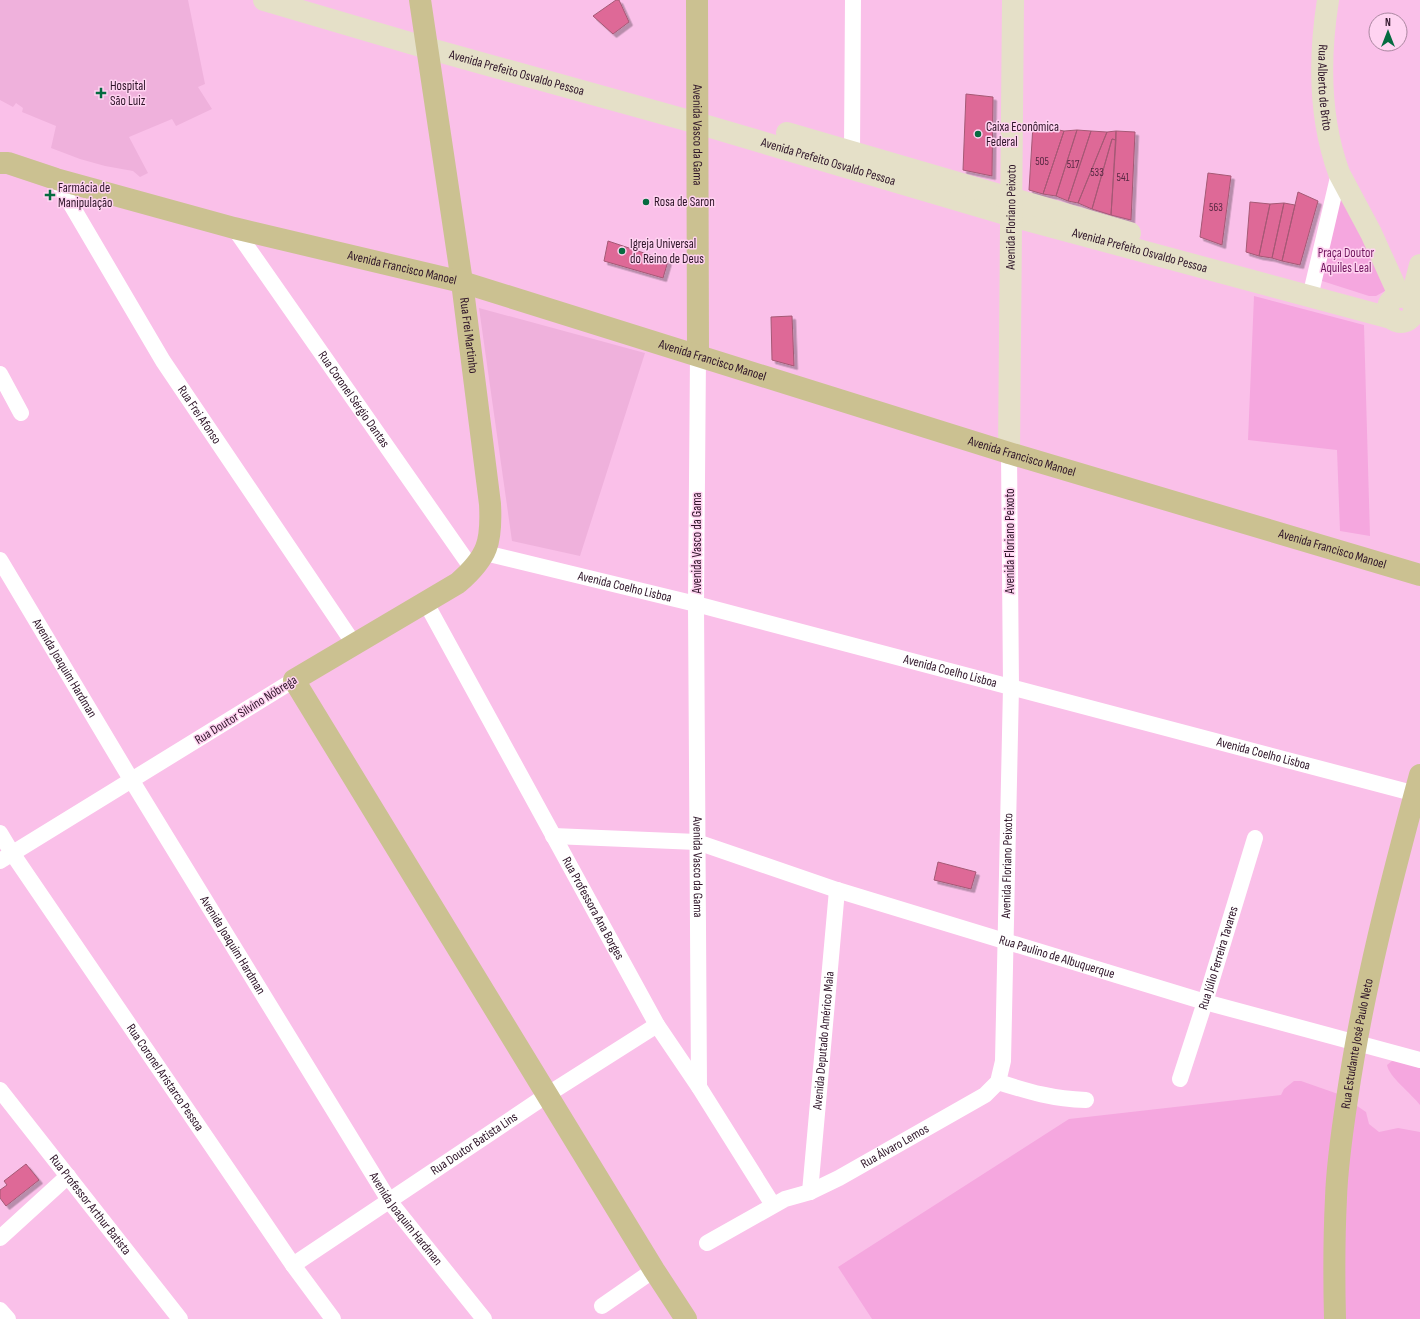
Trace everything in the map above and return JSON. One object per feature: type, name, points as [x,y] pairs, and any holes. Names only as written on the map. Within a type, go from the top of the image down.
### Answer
[{"type":"main road","name":"Rua Frei Martinho","points":[[420,0],[462,282],[490,504],[491,528],[479,562]]},
{"type":"main road","name":"Avenida Vasco da Gama","points":[[697,0],[696,115],[698,355]]},
{"type":"main road","name":"Avenida Francisco Manoel","points":[[3,162],[234,228],[462,282],[1009,453],[1420,575]]},
{"type":"main road","name":"Rua Doutor Silvino Nóbrega","points":[[294,680],[458,583],[479,562]]},
{"type":"main road","points":[[294,680],[654,1270],[686,1319]]},
{"type":"main road","name":"Rua Estudante José Paulo Neto","points":[[1335,1319],[1336,1198],[1340,1152],[1356,1042],[1377,940],[1418,788]]},
{"type":"street","name":"Avenida Prefeito Osvaldo Pessoa","points":[[264,0],[426,40],[696,115],[851,159],[1011,208],[1311,291],[1404,310]]},
{"type":"street","name":"Avenida Prefeito Osvaldo Pessoa","points":[[312,0],[426,40]]},
{"type":"street","points":[[851,159],[853,0]]},
{"type":"street","name":"Avenida Floriano Peixoto","points":[[998,1082],[1003,1062],[1011,687],[1009,453],[1013,0]]},
{"type":"street","name":"Rua Alberto de Brito","points":[[1328,0],[1323,44],[1324,116],[1333,155],[1339,173],[1371,233],[1404,310]]},
{"type":"street","points":[[1311,291],[1339,173]]},
{"type":"street","name":"Rua Frei Afonso","points":[[56,178],[163,361],[354,644]]},
{"type":"street","name":"Rua Coronel Sérgio Dantas","points":[[234,228],[479,562]]},
{"type":"street","points":[[1404,310],[1420,265]]},
{"type":"street","name":"Avenida Vasco da Gama","points":[[698,355],[696,604],[699,1087]]},
{"type":"street","points":[[0,374],[21,413]]},
{"type":"street","name":"Avenida Joaquim Hardman","points":[[0,560],[132,781],[390,1202],[484,1319]]},
{"type":"street","name":"Avenida Coelho Lisboa","points":[[479,562],[696,604],[1011,687],[1418,788]]},
{"type":"street","name":"Rua Professora Ana Borges","points":[[426,603],[657,1025],[699,1087],[773,1205]]},
{"type":"street","name":"Rua Doutor Silvino Nóbrega","points":[[6,857],[132,781],[294,680]]},
{"type":"street","name":"Rua Coronel Aristarco Pessoa","points":[[0,833],[6,857],[293,1265],[333,1319]]},
{"type":"street","name":"Rua Paulino de Albuquerque","points":[[553,836],[697,842],[837,890],[1006,942],[1205,1002],[1420,1060]]},
{"type":"street","name":"Rua Júlio Ferreira Tavares","points":[[1180,1078],[1255,838]]},
{"type":"street","name":"Avenida Deputado Américo Maia","points":[[810,1192],[837,890]]},
{"type":"street","name":"Rua Doutor Batista Lins","points":[[293,1265],[390,1202],[547,1095],[657,1025]]},
{"type":"street","points":[[998,1082],[1048,1097],[1086,1100]]},
{"type":"street","name":"Rua Álvaro Lemos","points":[[707,1243],[785,1199],[810,1192],[839,1178],[985,1095],[998,1082]]},
{"type":"street","name":"Rua Professor Arthur Batista","points":[[0,1090],[180,1319]]},
{"type":"street","points":[[0,1238],[68,1176]]},
{"type":"street","points":[[602,1306],[654,1270]]},
{"type":"street","points":[[0,1310],[8,1319]]},
{"type":"shaded area","name":"Hospital São Luiz","points":[[0,0],[188,0],[205,84],[198,87],[212,109],[176,126],[172,119],[129,137],[148,173],[140,177],[133,171],[105,166],[80,159],[51,148],[56,126],[22,112],[23,108],[16,103],[13,107],[0,100]]},
{"type":"shaded area","points":[[479,308],[645,353],[580,556],[512,541]]},
{"type":"green space","name":"Praça Doutor Aquiles Leal","points":[[1345,198],[1387,285],[1385,291],[1376,296],[1369,296],[1319,280],[1334,199]]},
{"type":"green space","points":[[1254,296],[1364,325],[1370,536],[1340,531],[1337,450],[1248,440]]},
{"type":"green space","points":[[1392,1061],[1411,1061],[1420,1064],[1420,1105],[1392,1075],[1387,1065]]},
{"type":"green space","points":[[1294,1081],[1301,1081],[1341,1095],[1366,1112],[1369,1124],[1379,1132],[1398,1128],[1420,1132],[1420,1319],[872,1319],[838,1267],[1069,1119],[1281,1095],[1284,1089]]},
{"type":"building","points":[[616,0],[619,0],[629,22],[613,34],[593,16]]},
{"type":"building","name":"Caixa Econômica Federal","points":[[966,94],[993,97],[992,176],[963,170]]},
{"type":"building","points":[[1033,125],[1064,131],[1043,194],[1029,190]]},
{"type":"building","points":[[1077,130],[1091,131],[1068,201],[1056,196]]},
{"type":"building","points":[[1077,130],[1056,196],[1043,194],[1064,131]]},
{"type":"building","points":[[1091,131],[1107,132],[1078,203],[1068,201]]},
{"type":"building","points":[[1116,131],[1135,132],[1131,220],[1111,215]]},
{"type":"building","points":[[1116,131],[1116,140],[1112,139],[1092,209],[1078,203],[1107,132]]},
{"type":"building","points":[[1112,139],[1116,140],[1111,215],[1092,209]]},
{"type":"building","points":[[1208,173],[1231,176],[1222,245],[1200,237]]},
{"type":"building","points":[[1298,192],[1318,201],[1300,265],[1282,261]]},
{"type":"building","points":[[1250,202],[1270,204],[1259,256],[1246,252]]},
{"type":"building","points":[[1284,203],[1272,258],[1259,256],[1270,204]]},
{"type":"building","points":[[1284,203],[1295,205],[1282,261],[1272,258]]},
{"type":"building","name":"Igreja Universal do Reino de Deus","points":[[608,241],[668,261],[663,278],[604,261]]},
{"type":"building","points":[[792,316],[794,366],[772,360],[771,317]]},
{"type":"building","points":[[938,862],[976,872],[971,889],[934,880]]},
{"type":"building","points":[[26,1164],[39,1180],[6,1206],[0,1198],[0,1190],[7,1185],[4,1181]]},
{"type":"place","name":"Hospital São Luiz","points":[[101,93]]},
{"type":"place","name":"Caixa Econômica Federal","points":[[978,134]]},
{"type":"place","name":"Farmácia de Manipulação","points":[[50,195]]},
{"type":"place","name":"Rosa de Saron","points":[[646,202]]},
{"type":"place","name":"Igreja Universal do Reino de Deus","points":[[622,251]]}]
